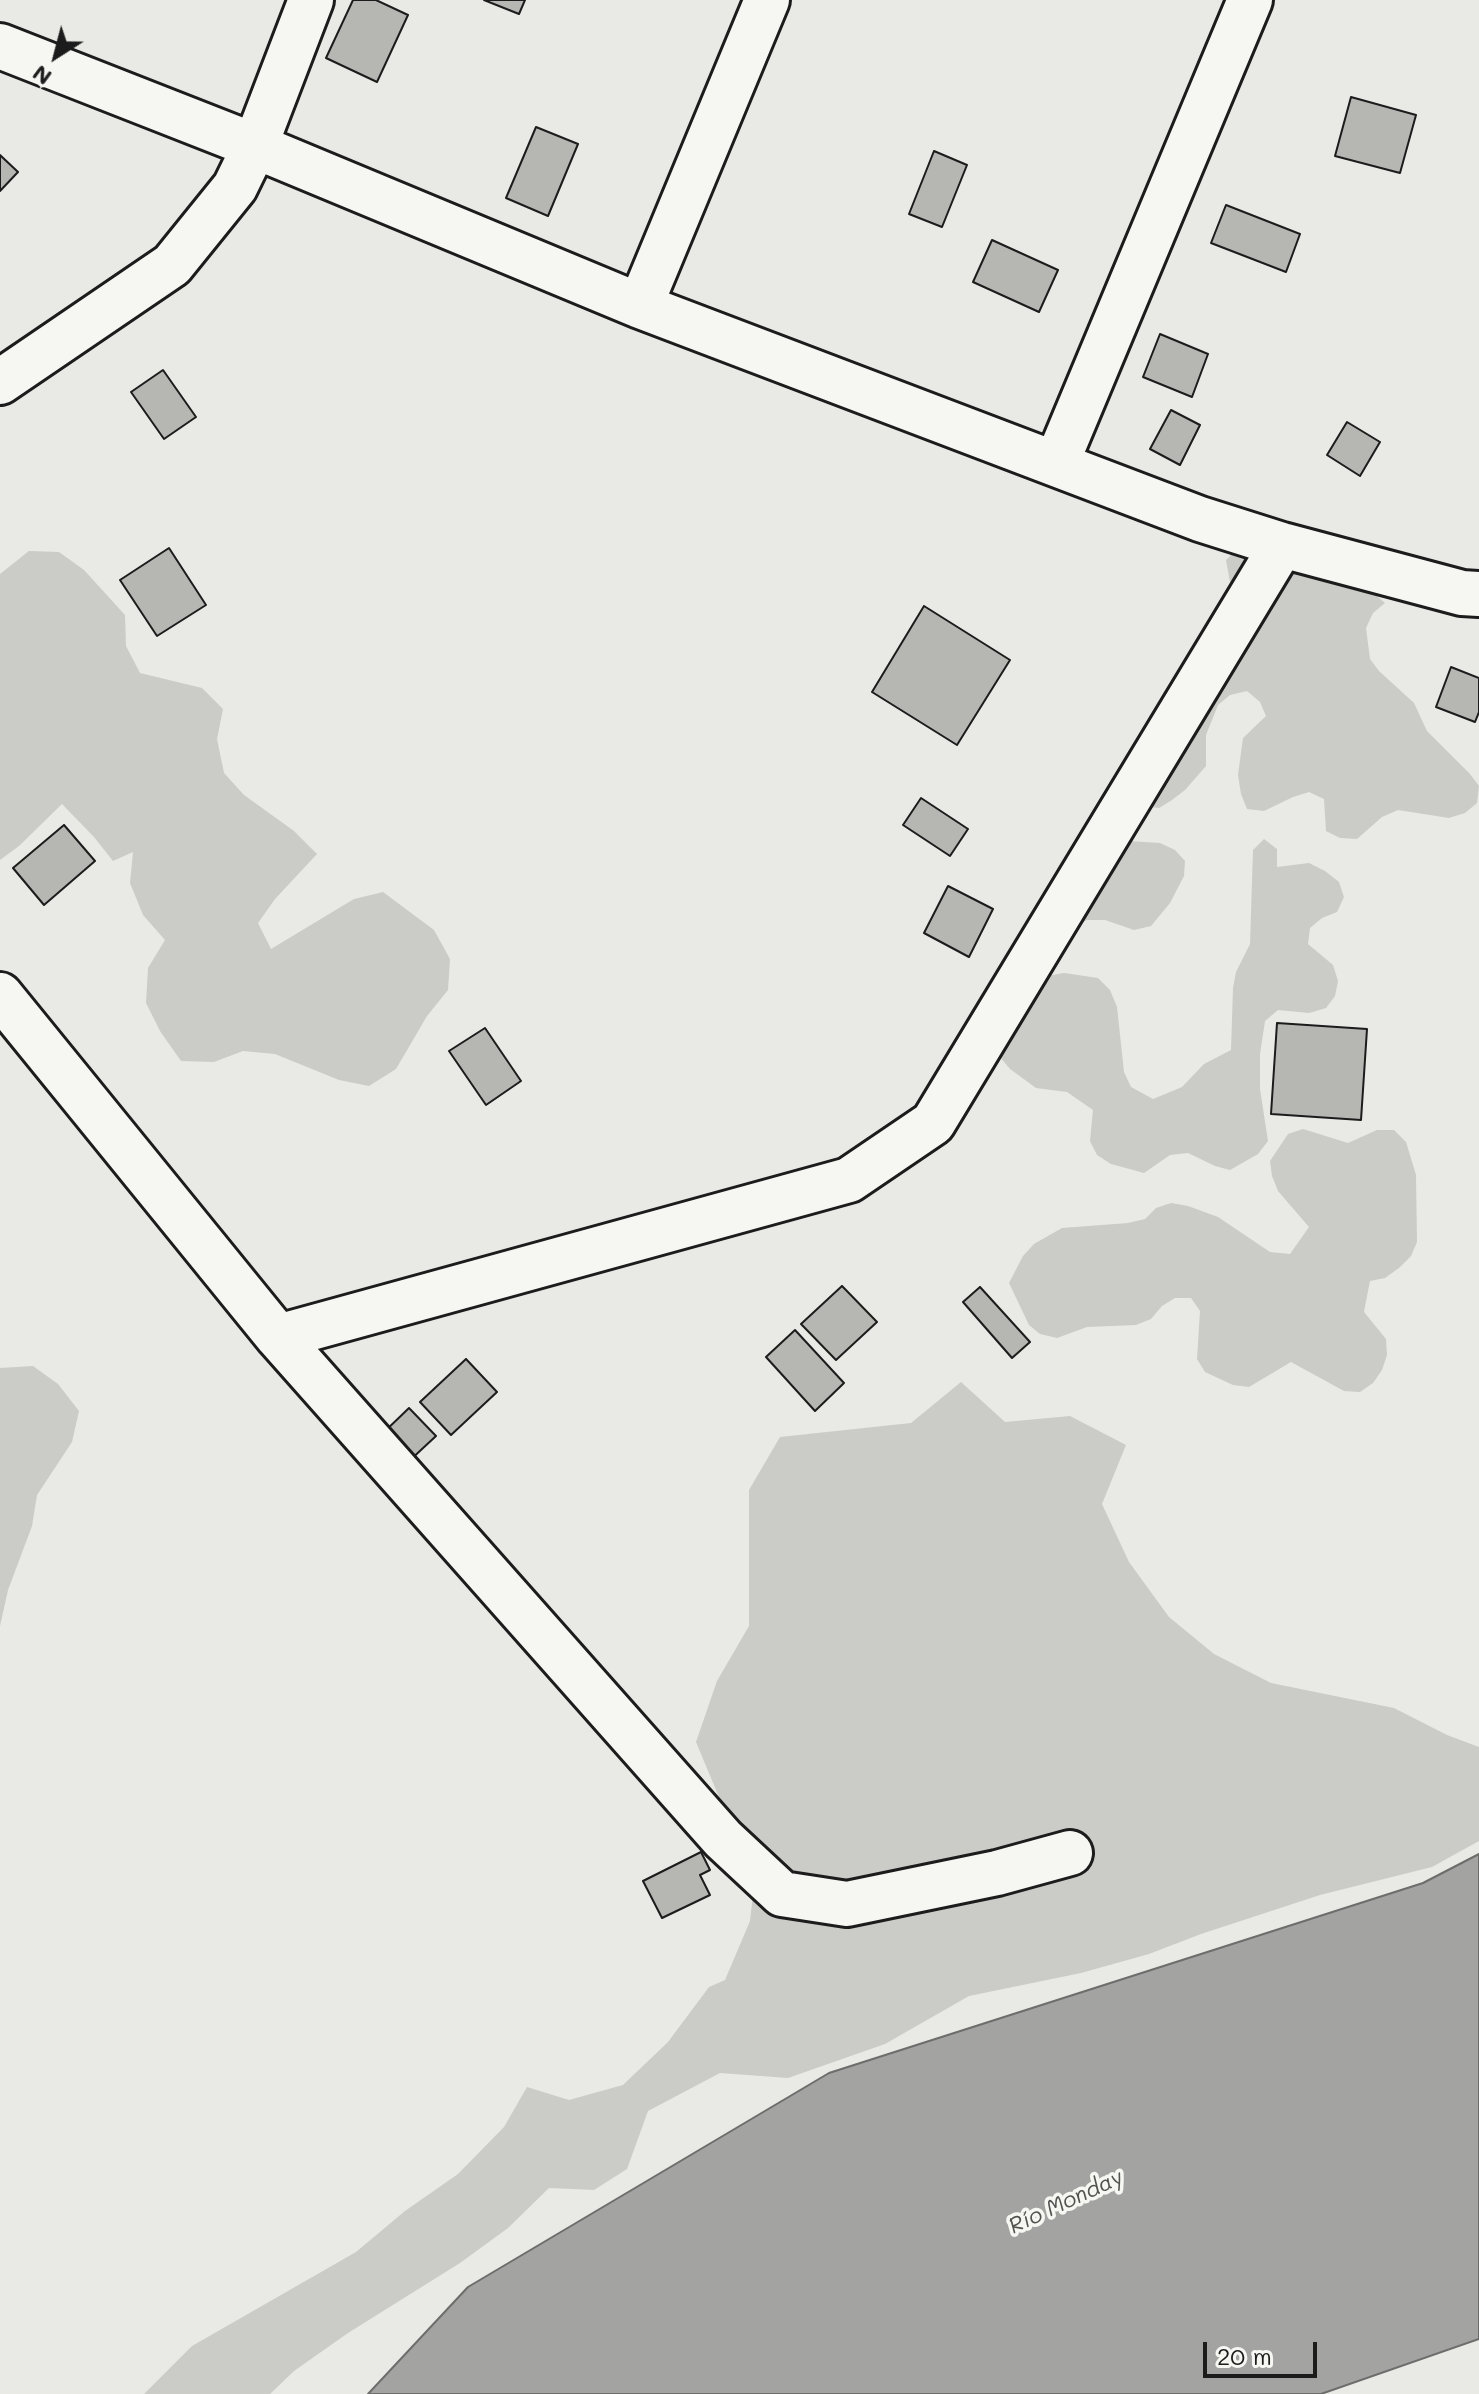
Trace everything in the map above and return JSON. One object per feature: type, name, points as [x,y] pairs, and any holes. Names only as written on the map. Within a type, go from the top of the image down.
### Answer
[{"type":"street","points":[[0,382],[172,265],[235,187],[255,146],[311,0]]},
{"type":"street","points":[[640,306],[767,0]]},
{"type":"street","points":[[1056,464],[1250,0]]},
{"type":"street","points":[[0,46],[255,146],[640,306],[1200,519],[1282,545],[1462,593],[1479,594]]},
{"type":"street","points":[[278,1337],[849,1180],[933,1123],[1282,545]]},
{"type":"street","points":[[0,995],[278,1337],[723,1839],[782,1894],[847,1904],[997,1873],[1070,1853]]},
{"type":"shaded area","points":[[1237,549],[1369,589],[1385,603],[1373,613],[1366,628],[1370,659],[1414,703],[1427,731],[1479,786],[1477,803],[1465,813],[1449,818],[1398,810],[1382,817],[1357,839],[1340,838],[1326,831],[1324,799],[1309,792],[1264,811],[1247,809],[1238,775],[1243,738],[1266,716],[1260,702],[1247,691],[1230,695],[1218,705],[1206,735],[1206,766],[1172,800],[1159,808],[1143,806],[1116,784],[1120,768],[1132,757],[1232,593],[1226,560]]},
{"type":"shaded area","points":[[29,551],[59,552],[84,570],[105,593],[125,615],[126,646],[140,673],[202,688],[223,709],[217,739],[224,773],[244,795],[294,831],[317,854],[275,899],[258,923],[271,949],[354,899],[383,892],[434,930],[450,959],[448,990],[427,1016],[396,1069],[369,1086],[339,1080],[275,1054],[243,1051],[214,1062],[181,1061],[160,1031],[146,1003],[148,968],[165,940],[143,915],[130,883],[133,852],[113,861],[62,804],[0,860],[0,574]]},
{"type":"shaded area","points":[[1264,839],[1277,849],[1277,867],[1309,863],[1339,882],[1344,897],[1337,912],[1322,918],[1310,928],[1308,944],[1333,965],[1338,981],[1335,996],[1326,1008],[1309,1013],[1278,1010],[1265,1021],[1260,1054],[1260,1089],[1268,1141],[1258,1154],[1230,1170],[1188,1153],[1170,1155],[1144,1173],[1111,1164],[1097,1155],[1090,1141],[1093,1110],[1067,1092],[1036,1088],[1010,1069],[1000,1057],[1014,1011],[1035,985],[1047,976],[1064,973],[1098,978],[1110,990],[1117,1007],[1124,1072],[1131,1087],[1153,1099],[1182,1087],[1204,1064],[1231,1050],[1233,988],[1236,972],[1250,944],[1253,850]]},
{"type":"shaded area","points":[[1128,841],[1160,843],[1175,850],[1185,861],[1184,876],[1170,903],[1151,926],[1134,930],[1105,920],[1087,920],[1073,927]]},
{"type":"shaded area","points":[[1303,1129],[1348,1143],[1377,1130],[1394,1130],[1406,1142],[1416,1175],[1417,1242],[1411,1256],[1385,1278],[1370,1281],[1364,1312],[1386,1339],[1387,1355],[1373,1383],[1360,1392],[1344,1391],[1291,1362],[1249,1387],[1233,1385],[1205,1372],[1197,1359],[1200,1311],[1191,1298],[1175,1298],[1162,1306],[1151,1319],[1136,1325],[1087,1327],[1057,1338],[1040,1334],[1029,1325],[1009,1283],[1023,1256],[1034,1244],[1062,1228],[1128,1223],[1145,1219],[1156,1208],[1171,1203],[1218,1217],[1270,1252],[1290,1254],[1309,1227],[1278,1191],[1270,1161],[1288,1134]]},
{"type":"shaded area","points":[[33,1366],[58,1384],[79,1411],[72,1442],[37,1495],[32,1526],[8,1590],[0,1626],[0,1368]]},
{"type":"shaded area","points":[[961,1382],[1005,1422],[1070,1416],[1126,1445],[1102,1504],[1129,1562],[1169,1617],[1214,1654],[1271,1683],[1394,1708],[1447,1735],[1479,1747],[1479,1841],[1432,1867],[1320,1895],[1149,1954],[1081,1973],[969,1996],[885,2044],[788,2078],[720,2073],[648,2111],[627,2169],[594,2190],[549,2188],[508,2228],[460,2263],[348,2333],[294,2371],[270,2394],[144,2394],[192,2346],[356,2252],[405,2211],[458,2174],[504,2127],[527,2087],[569,2100],[623,2085],[668,2042],[709,1987],[725,1980],[750,1921],[757,1858],[721,1802],[696,1742],[717,1681],[749,1626],[749,1490],[780,1437],[911,1423]]},
{"type":"water","name":"Río Monday","points":[[1479,1854],[1479,2339],[1321,2394],[368,2394],[468,2287],[829,2073],[1423,1883]]},
{"type":"building","points":[[353,0],[376,0],[408,15],[377,82],[326,58]]},
{"type":"building","points":[[484,0],[525,0],[519,14]]},
{"type":"building","points":[[1351,97],[1416,115],[1400,173],[1335,156]]},
{"type":"building","points":[[536,127],[578,144],[548,216],[506,198]]},
{"type":"building","points":[[934,151],[967,165],[942,227],[909,214]]},
{"type":"building","points":[[0,155],[18,172],[0,191]]},
{"type":"building","points":[[1226,205],[1300,234],[1286,272],[1211,243]]},
{"type":"building","points":[[992,240],[1058,270],[1039,312],[973,282]]},
{"type":"building","points":[[1160,334],[1208,354],[1192,397],[1143,377]]},
{"type":"building","points":[[163,370],[196,417],[164,439],[131,392]]},
{"type":"building","points":[[1171,410],[1200,425],[1180,465],[1150,449]]},
{"type":"building","points":[[1347,422],[1380,442],[1360,476],[1327,455]]},
{"type":"building","points":[[169,548],[206,605],[157,636],[120,580]]},
{"type":"building","points":[[924,606],[1010,660],[957,745],[872,692]]},
{"type":"building","points":[[1451,667],[1479,678],[1479,712],[1475,722],[1436,707]]},
{"type":"building","points":[[921,798],[968,829],[950,856],[903,825]]},
{"type":"building","points":[[64,825],[95,861],[44,905],[13,868]]},
{"type":"building","points":[[948,886],[993,909],[969,957],[924,933]]},
{"type":"building","points":[[1277,1023],[1367,1029],[1361,1120],[1271,1114]]},
{"type":"building","points":[[485,1028],[521,1081],[486,1105],[449,1051]]},
{"type":"building","points":[[842,1286],[877,1322],[836,1360],[801,1324]]},
{"type":"building","points":[[980,1287],[1030,1342],[1012,1358],[963,1302]]},
{"type":"building","points":[[795,1330],[844,1383],[815,1411],[766,1357]]},
{"type":"building","points":[[466,1359],[497,1392],[451,1435],[420,1402]]},
{"type":"building","points":[[409,1408],[436,1436],[407,1463],[381,1435]]},
{"type":"building","points":[[701,1852],[710,1870],[700,1875],[710,1895],[662,1918],[643,1881]]}]
